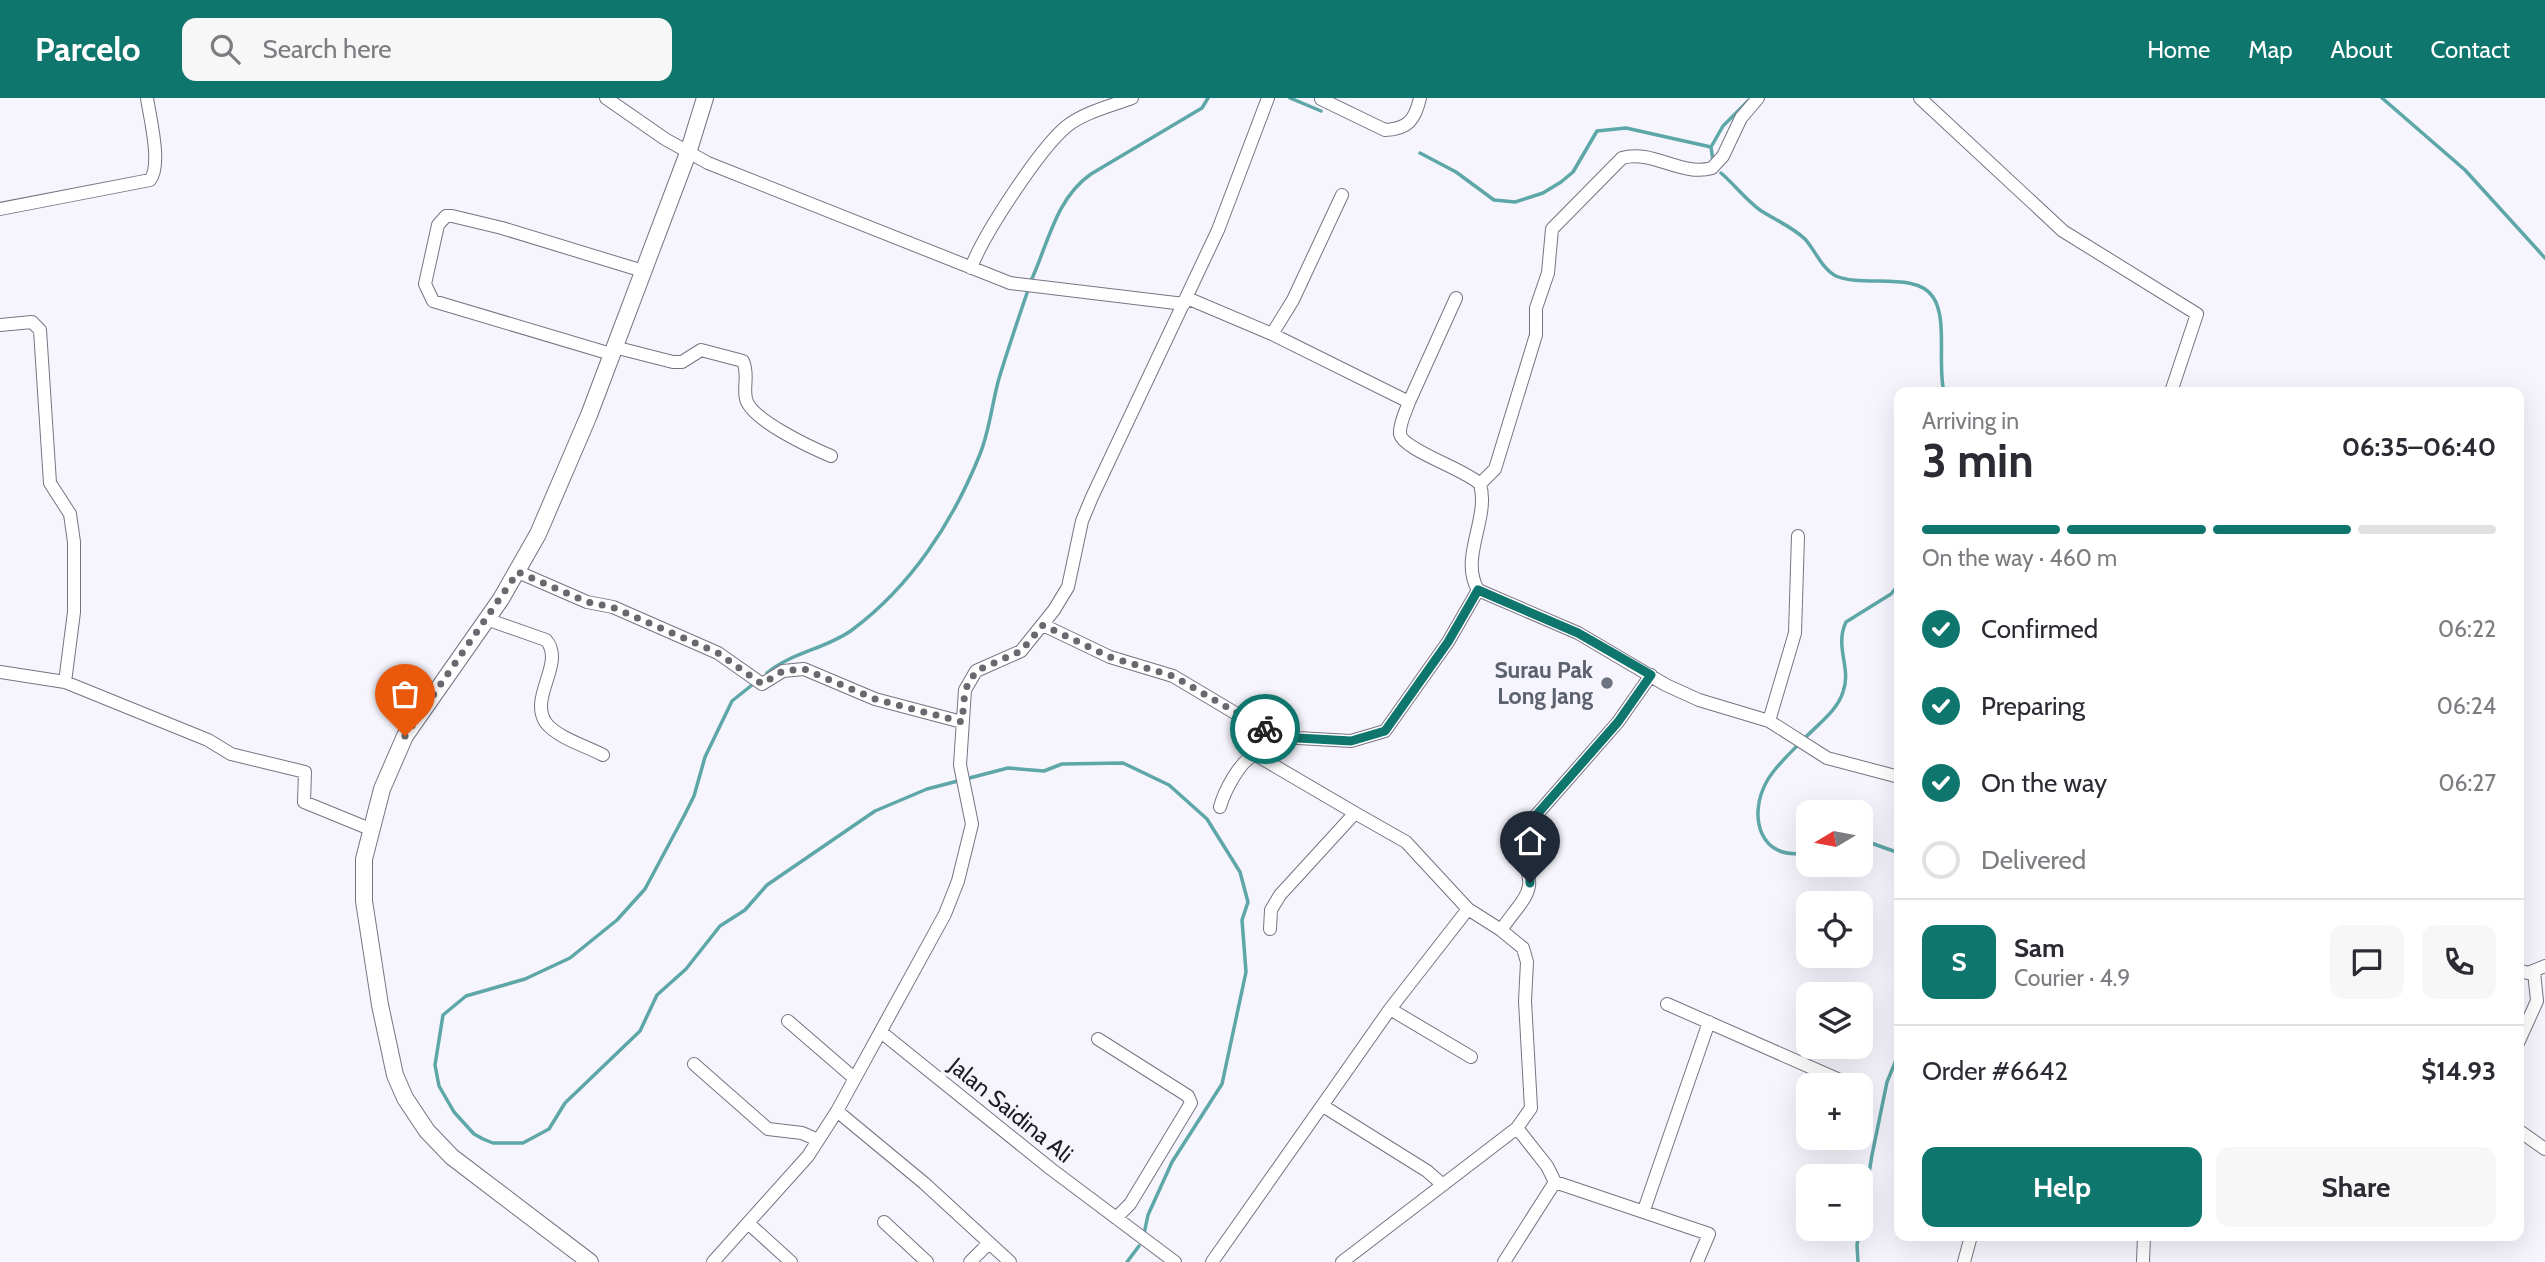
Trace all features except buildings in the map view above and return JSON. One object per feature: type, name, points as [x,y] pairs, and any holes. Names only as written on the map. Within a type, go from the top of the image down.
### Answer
[{"type":"street","points":[[0,209],[150,180],[155,173],[155,160],[147,98]]},
{"type":"street","points":[[606,98],[688,153],[762,187],[1010,283],[1185,301],[1272,334],[1409,402]]},
{"type":"street","points":[[590,1262],[453,1157],[427,1131],[405,1098],[393,1066],[364,901],[364,859],[382,789],[405,736],[518,572],[570,462],[688,153],[705,98]]},
{"type":"street","points":[[971,268],[979,248],[1028,174],[1066,127],[1132,98]]},
{"type":"street","points":[[713,1262],[808,1156],[837,1111],[945,914],[958,881],[972,824],[963,783],[962,722],[965,690],[976,671],[1021,651],[1043,625],[1068,587],[1082,521],[1218,230],[1268,98]]},
{"type":"street","points":[[1321,98],[1385,130],[1401,128],[1413,120],[1420,98]]},
{"type":"street","points":[[1480,484],[1494,469],[1536,335],[1536,308],[1548,273],[1550,239],[1558,220],[1589,194],[1622,158],[1641,155],[1698,170],[1712,169],[1723,156],[1741,118],[1758,98]]},
{"type":"street","points":[[1920,98],[2063,231],[2196,314],[2173,387]]},
{"type":"street","points":[[1272,334],[1293,300],[1342,195]]},
{"type":"street","points":[[643,271],[446,216],[438,225],[425,284],[433,301],[613,350],[673,362],[682,362],[701,350],[743,361],[748,378],[745,397],[754,414],[798,438],[805,445],[831,456]]},
{"type":"street","points":[[1457,298],[1409,402],[1400,434],[1406,444],[1466,472],[1480,484],[1483,509],[1472,562],[1472,575],[1478,590],[1578,633],[1699,700],[1769,721],[1827,758],[1894,776]]},
{"type":"street","points":[[0,326],[32,322],[40,330],[50,483],[70,514],[74,542],[75,612],[65,682]]},
{"type":"street","points":[[1769,721],[1795,633],[1798,536]]},
{"type":"street","points":[[518,572],[587,602],[612,607],[718,653],[762,684],[783,671],[804,669],[875,699],[962,722]]},
{"type":"street","points":[[1043,625],[1110,657],[1173,676],[1262,729],[1298,738],[1351,741],[1385,731],[1448,642],[1478,590]]},
{"type":"street","points":[[486,619],[546,640],[552,647],[541,702],[546,722],[556,731],[603,755]]},
{"type":"street","points":[[0,672],[65,682],[208,740],[231,754],[305,772],[304,802],[370,829]]},
{"type":"street","points":[[1501,930],[1528,892],[1530,883],[1530,872],[1516,848],[1518,836],[1618,722],[1651,675]]},
{"type":"street","points":[[1220,807],[1222,798],[1246,761],[1256,755],[1406,842],[1468,909],[1523,948],[1527,962],[1525,1001],[1531,1108],[1517,1128],[1342,1262]]},
{"type":"street","points":[[1270,929],[1271,910],[1280,895],[1356,813]]},
{"type":"street","points":[[1212,1262],[1390,1009],[1468,909]]},
{"type":"street","points":[[2524,1030],[2538,1001],[2540,969]]},
{"type":"street","points":[[1667,1004],[1824,1073]]},
{"type":"street","points":[[1390,1009],[1471,1057]]},
{"type":"street","points":[[788,1021],[854,1078]]},
{"type":"street","points":[[1644,1210],[1709,1022]]},
{"type":"street","name":"Jalan Saidina Ali","points":[[881,1032],[1175,1262]]},
{"type":"street","points":[[1098,1039],[1188,1096],[1191,1104],[1130,1204],[1116,1218]]},
{"type":"street","points":[[694,1064],[768,1129],[802,1133],[818,1140]]},
{"type":"street","points":[[1323,1107],[1427,1171],[1443,1185]]},
{"type":"street","points":[[837,1111],[924,1183],[1010,1262]]},
{"type":"street","points":[[1517,1128],[1547,1166],[1555,1182],[1709,1234],[1697,1262]]},
{"type":"street","points":[[2524,1134],[2545,1149]]},
{"type":"street","points":[[1504,1262],[1555,1182]]},
{"type":"street","points":[[884,1222],[927,1262]]},
{"type":"street","points":[[748,1223],[791,1262]]},
{"type":"street","points":[[1964,1262],[1970,1241]]},
{"type":"street","points":[[2143,1262],[2144,1241]]},
{"type":"street","points":[[970,1262],[989,1243]]},
{"type":"waterway","points":[[1030,283],[1061,209],[1079,184],[1091,174],[1202,108],[1208,98]]},
{"type":"waterway","points":[[1290,98],[1321,111]]},
{"type":"waterway","points":[[2382,98],[2465,170],[2545,258]]},
{"type":"waterway","points":[[1713,161],[1711,147],[1723,126],[1748,101]]},
{"type":"waterway","points":[[1420,153],[1456,172],[1494,200],[1515,202],[1543,193],[1573,172],[1597,131],[1626,128],[1711,147]]},
{"type":"waterway","points":[[1721,173],[1755,206],[1805,239],[1823,264],[1836,276],[1860,281],[1902,282],[1925,289],[1933,297],[1940,317],[1943,387]]},
{"type":"waterway","points":[[767,673],[787,660],[852,630],[893,594],[928,551],[957,504],[980,454],[998,382],[1028,290]]},
{"type":"waterway","points":[[1805,738],[1832,711],[1843,692],[1846,674],[1842,640],[1846,622],[1894,590]]},
{"type":"waterway","points":[[752,685],[732,701],[705,757],[694,796],[684,816],[645,889],[617,920],[570,958],[525,979],[466,996],[443,1015],[435,1065],[439,1086],[454,1112],[474,1134],[493,1143],[523,1143],[549,1129],[565,1103],[640,1031],[657,995],[686,969],[720,926],[745,910],[767,885],[875,811],[927,789],[1008,768],[1044,771],[1062,764],[1123,763],[1169,785],[1207,819],[1240,872],[1248,902],[1242,920],[1246,972],[1222,1084],[1172,1162],[1148,1215],[1144,1234]]},
{"type":"waterway","points":[[1796,854],[1779,850],[1769,844],[1762,834],[1758,808],[1767,781],[1799,744]]},
{"type":"waterway","points":[[1873,844],[1894,851]]},
{"type":"waterway","points":[[1858,1262],[1857,1245],[1872,1155],[1887,1082],[1894,1065]]},
{"type":"waterway","points":[[1127,1262],[1139,1246]]},
{"type":"way so far","points":[[405,736],[429,697],[518,572],[587,602],[612,607],[718,653],[762,684],[783,671],[804,669],[817,672],[875,699],[962,722],[965,690],[976,671],[1021,651],[1043,625],[1110,657],[1173,676],[1265,729]]},
{"type":"place","name":"Surau Pak Long Jang","points":[[1607,683]]},
{"type":"route","points":[[1265,729],[1280,735],[1333,741],[1367,739],[1385,731],[1448,642],[1478,590],[1499,601],[1563,625],[1595,642],[1651,675],[1618,722],[1521,830],[1516,840],[1516,848],[1530,872],[1530,883]]}]
